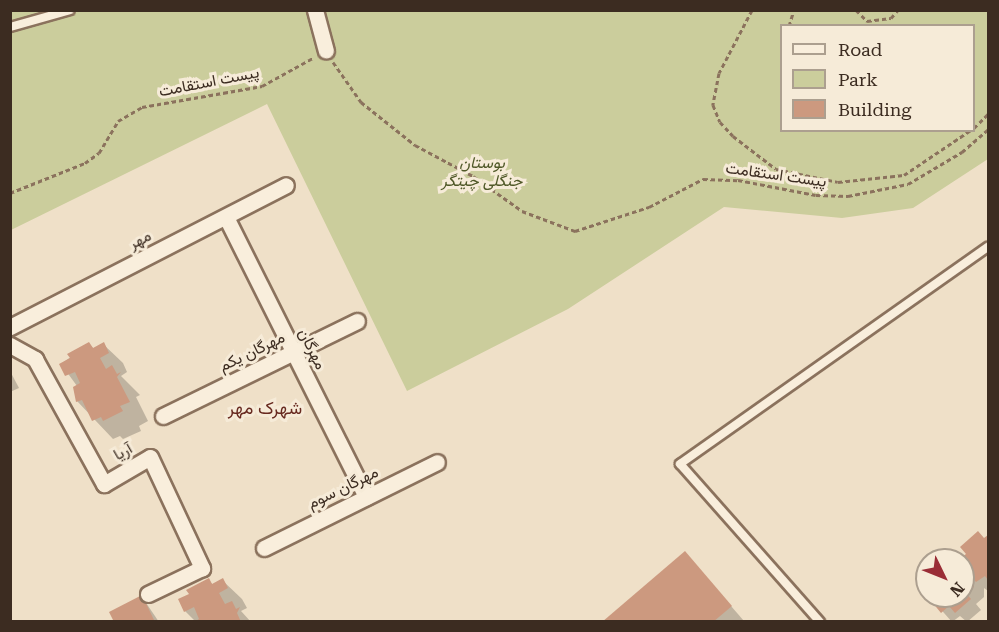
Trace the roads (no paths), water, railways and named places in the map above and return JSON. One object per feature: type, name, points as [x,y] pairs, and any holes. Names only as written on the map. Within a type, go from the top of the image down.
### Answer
[{"type":"street","points":[[315,10],[326,51]]},
{"type":"street","name":"مهر","points":[[10,327],[286,185]]},
{"type":"street","name":"مهرگان","points":[[226,217],[366,497]]},
{"type":"street","name":"مهرگان یکم","points":[[163,416],[357,321]]},
{"type":"street","name":"آریا","points":[[10,345],[35,359],[105,484],[150,457],[202,568],[147,594]]},
{"type":"street","name":"مهرگان سوم","points":[[264,548],[437,462]]},
{"type":"lane","points":[[10,27],[70,10]]},
{"type":"lane","points":[[820,621],[680,464],[988,247]]},
{"type":"district","name":"شهرک مهر","points":[[265,408]]},
{"type":"park label","name":"بوستان جنگلی چیتگر","points":[[482,172]]}]
